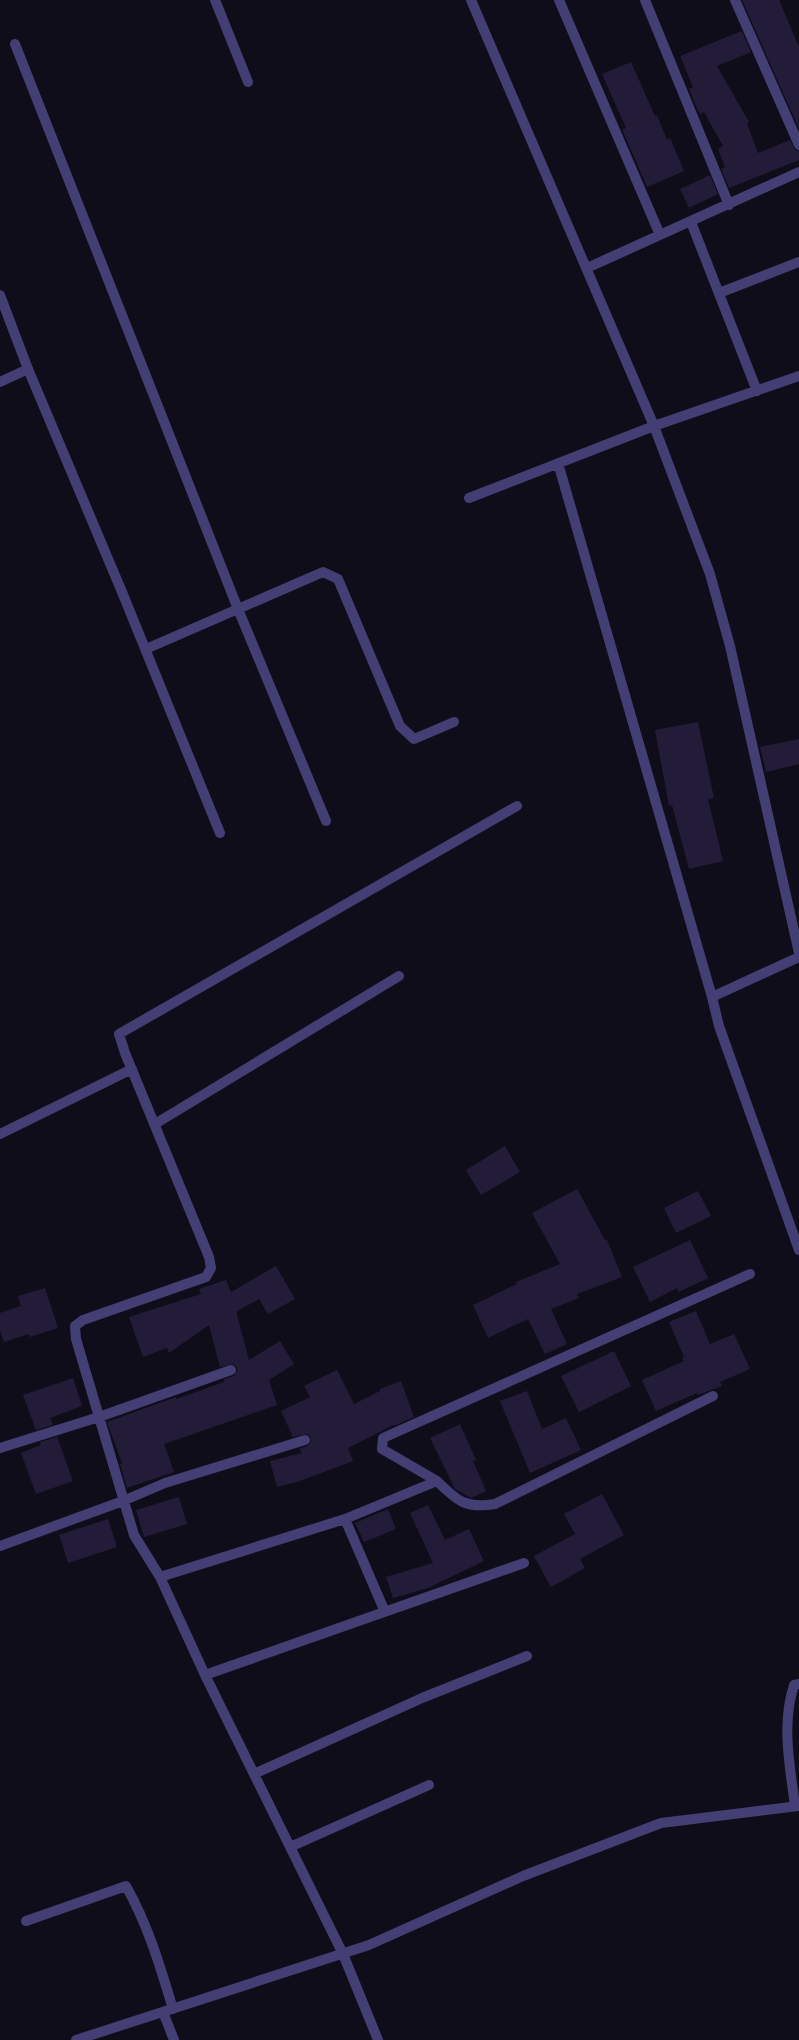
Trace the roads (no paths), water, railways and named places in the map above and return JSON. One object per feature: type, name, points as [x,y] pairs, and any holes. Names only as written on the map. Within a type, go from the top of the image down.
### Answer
[{"type":"street","points":[[216,0],[248,82]]},
{"type":"street","points":[[471,0],[654,426],[710,574],[730,646],[799,953]]},
{"type":"street","points":[[559,0],[660,236]]},
{"type":"street","points":[[645,0],[730,204]]},
{"type":"street","points":[[735,0],[799,145]]},
{"type":"street","points":[[15,44],[238,609],[326,821]]},
{"type":"street","points":[[587,268],[799,172]]},
{"type":"street","points":[[691,222],[757,391]]},
{"type":"street","points":[[719,293],[799,262]]},
{"type":"street","points":[[0,295],[28,368],[146,649],[220,834]]},
{"type":"street","points":[[0,382],[28,368]]},
{"type":"street","points":[[469,498],[654,426],[799,376]]},
{"type":"street","points":[[558,463],[712,997],[719,1026],[799,1250]]},
{"type":"street","points":[[146,649],[323,572],[338,579],[400,726],[414,739],[454,722]]},
{"type":"street","points":[[378,2040],[343,1954],[205,1675],[160,1576],[134,1535],[76,1339],[75,1326],[83,1320],[206,1277],[211,1268],[209,1257],[119,1034],[517,806]]},
{"type":"street","points":[[712,997],[799,957]]},
{"type":"street","points":[[155,1124],[399,976]]},
{"type":"street","points":[[0,1134],[132,1069]]},
{"type":"street","points":[[713,1396],[495,1504],[479,1507],[460,1502],[437,1482],[382,1449],[383,1438],[750,1274]]},
{"type":"street","points":[[0,1448],[99,1417],[231,1370]]},
{"type":"street","points":[[0,1546],[165,1484],[305,1440]]},
{"type":"street","points":[[160,1576],[345,1519],[437,1482]]},
{"type":"street","points":[[345,1519],[385,1612]]},
{"type":"street","points":[[205,1675],[524,1563]]},
{"type":"street","points":[[254,1774],[422,1698],[527,1656]]},
{"type":"street","points":[[76,2040],[369,1945],[523,1876],[661,1824],[797,1806],[786,1732],[788,1702],[794,1686],[799,1684]]},
{"type":"street","points":[[290,1847],[428,1785]]},
{"type":"street","points":[[26,1921],[126,1886],[139,1909],[156,1950],[174,2040]]}]
